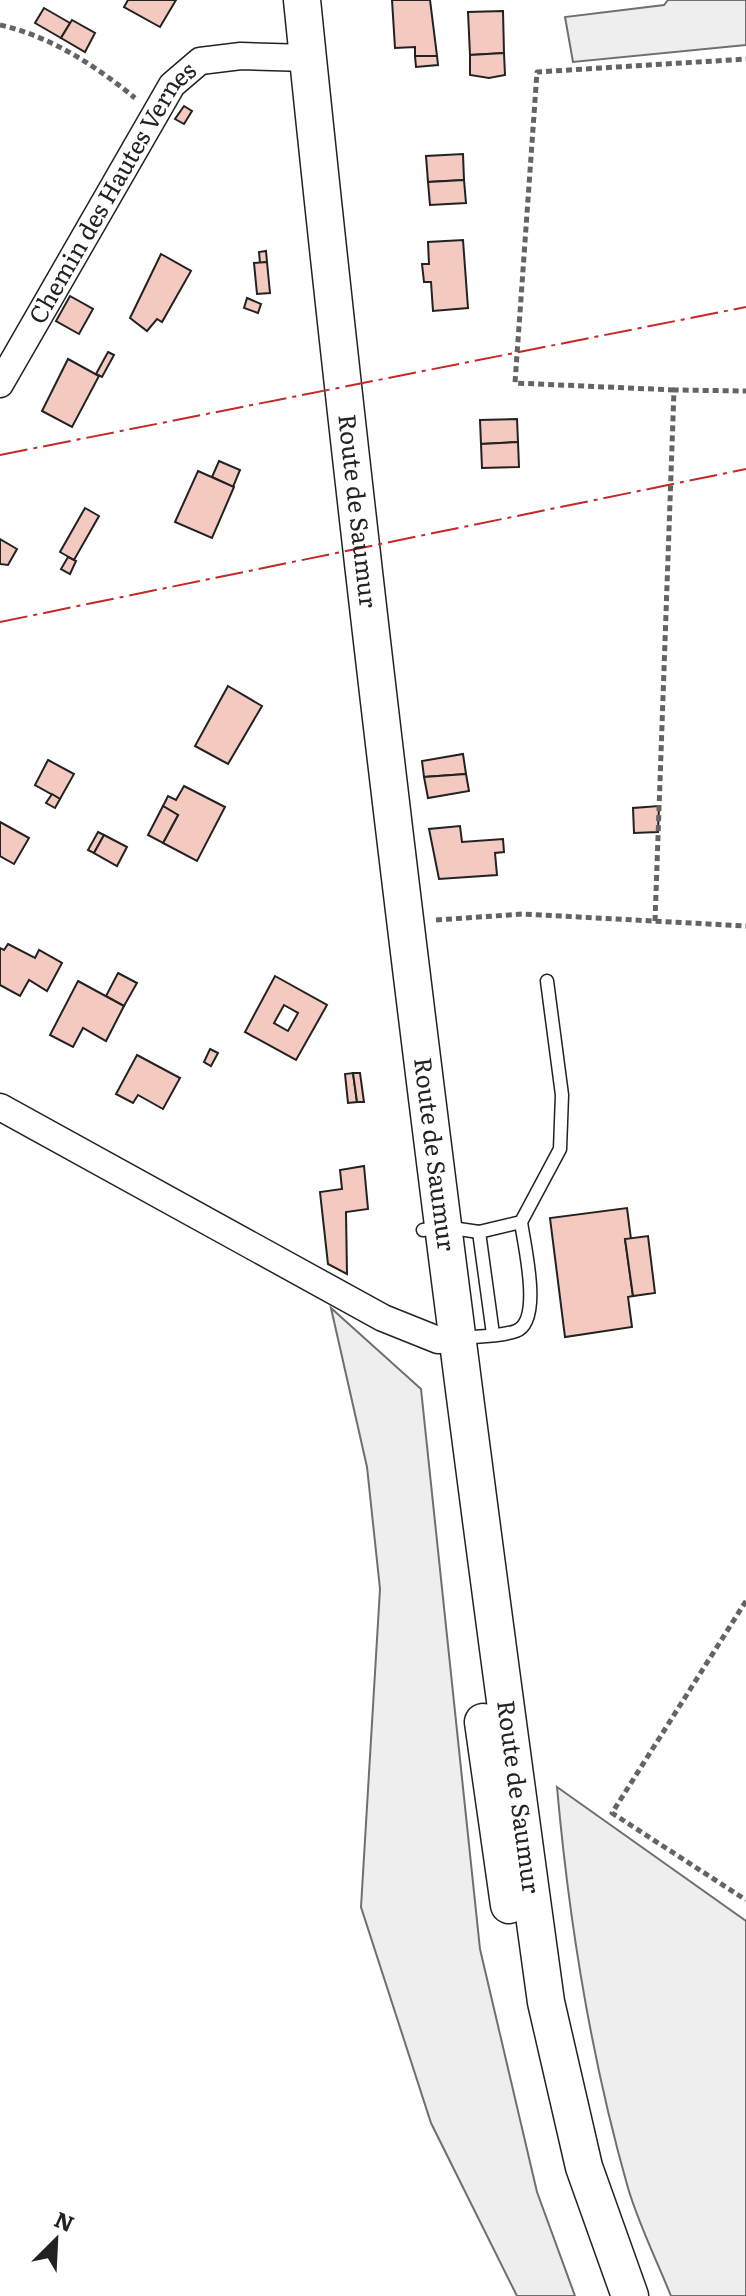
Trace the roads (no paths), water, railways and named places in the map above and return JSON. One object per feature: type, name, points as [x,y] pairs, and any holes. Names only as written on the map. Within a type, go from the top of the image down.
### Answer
[{"type":"main road","name":"Route de Saumur","points":[[282,0],[298,59],[546,2002],[584,2167],[630,2296]]},
{"type":"main road","name":"Route de Saumur","points":[[302,0],[298,59],[381,912],[449,1230]]},
{"type":"main road","name":"Route de Saumur","points":[[463,1337],[497,1837],[527,2008],[565,2172],[605,2296]]},
{"type":"street","name":"Chemin des Hautes Vernes","points":[[0,384],[172,85],[200,61],[241,56],[298,59]]},
{"type":"street","points":[[0,1107],[383,1318],[463,1337]]},
{"type":"lane","points":[[463,1337],[518,1330],[529,1319],[532,1302],[521,1222],[560,1149],[562,1095],[547,981]]},
{"type":"lane","points":[[449,1230],[521,1222]]}]
